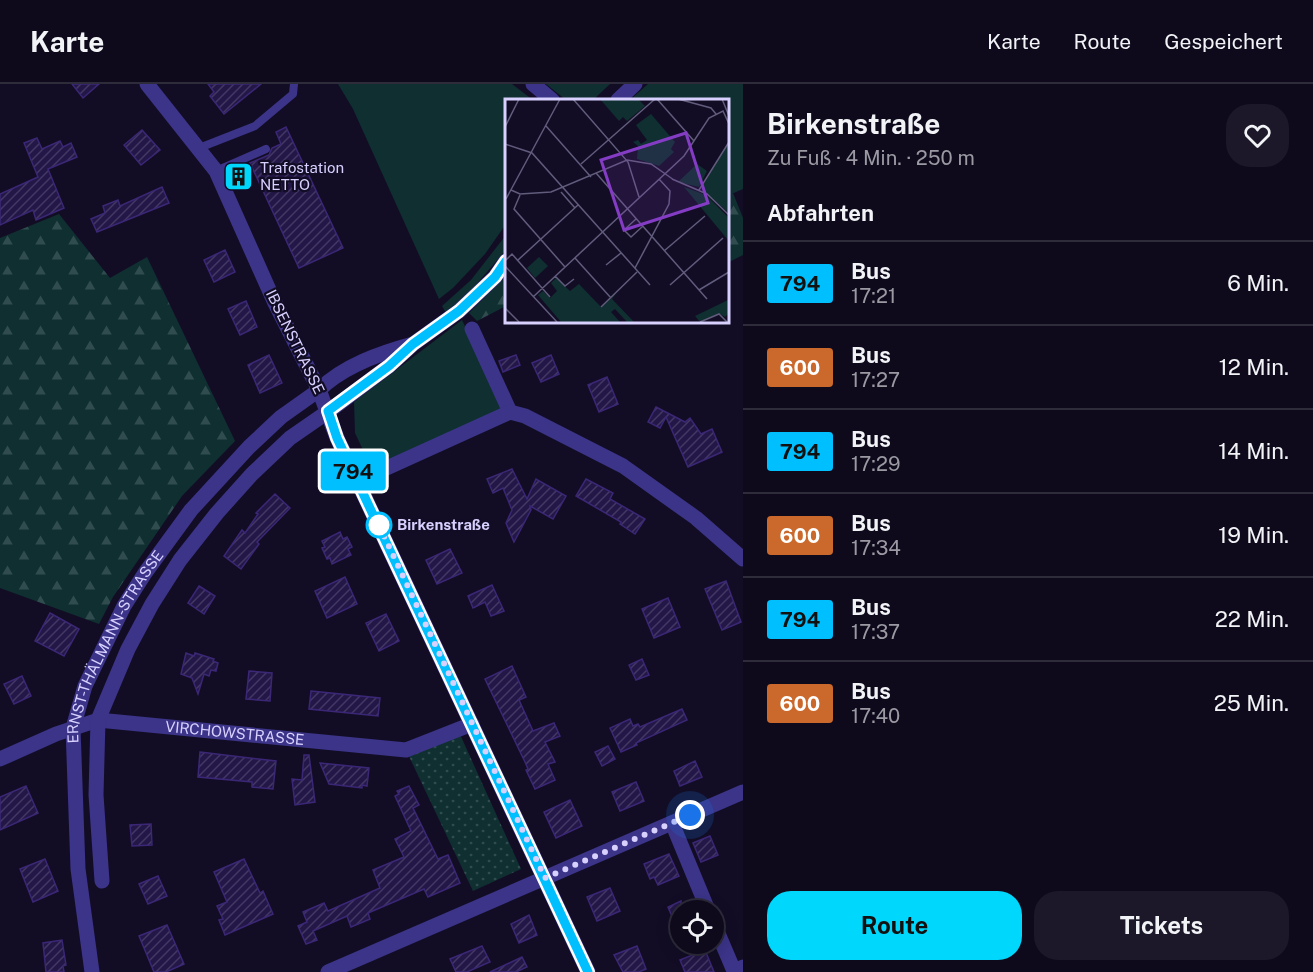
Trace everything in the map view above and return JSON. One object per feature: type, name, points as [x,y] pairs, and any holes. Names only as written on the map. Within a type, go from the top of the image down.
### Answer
[{"type":"street","name":"IBSENSTRASSE","points":[[147,84],[216,171],[274,301],[319,390],[337,438],[588,972]]},
{"type":"street","points":[[533,84],[551,99]]},
{"type":"street","points":[[619,99],[635,84]]},
{"type":"street","points":[[413,344],[459,311],[495,277],[505,262]]},
{"type":"street","points":[[472,329],[510,412]]},
{"type":"street","name":"ERNST-THÄLMANN-STRASSE","points":[[92,972],[78,869],[73,728],[86,686],[124,606],[191,510],[249,447],[281,417],[319,390],[331,378],[388,351],[413,344]]},
{"type":"street","name":"ERNST-THÄLMANN-STRASSE","points":[[102,880],[96,795],[98,720],[128,649],[152,604],[180,560],[217,513],[252,474],[290,438],[389,366],[413,344]]},
{"type":"street","points":[[358,481],[510,412],[525,416],[623,466],[696,518],[743,559]]},
{"type":"street","name":"VIRCHOWSTRASSE","points":[[0,759],[73,728],[98,720],[406,750],[472,724]]},
{"type":"street","points":[[329,972],[743,792]]},
{"type":"street","points":[[672,823],[704,900]]},
{"type":"street","points":[[724,948],[734,971],[743,967]]},
{"type":"lane","points":[[200,148],[255,126],[293,94],[294,84]]},
{"type":"lane","points":[[216,171],[266,149]]},
{"type":"green space","points":[[338,84],[512,84],[532,99],[505,99],[505,225],[485,254],[453,288],[439,299],[353,109]]},
{"type":"green space","points":[[546,84],[610,84],[594,99],[565,99]]},
{"type":"green space","points":[[648,84],[743,84],[743,189],[728,196],[728,99],[631,99]]},
{"type":"green space","points":[[733,193],[743,218],[743,255],[728,262],[728,196]]},
{"type":"green space","points":[[59,214],[110,278],[147,257],[235,441],[182,496],[113,597],[99,624],[0,588],[0,238]]},
{"type":"green space","points":[[505,236],[505,251],[468,294],[446,313],[442,306],[471,280]]},
{"type":"green space","points":[[505,277],[505,307],[477,321],[469,313]]},
{"type":"green space","points":[[462,320],[502,404],[501,409],[496,416],[371,467],[355,433],[354,402]]},
{"type":"green space","points":[[458,730],[521,869],[473,891],[406,750]]},
{"type":"building","points":[[72,84],[99,84],[83,98]]},
{"type":"building","points":[[208,84],[261,84],[224,114],[210,96],[214,92]]},
{"type":"building","points":[[286,127],[343,248],[299,268],[250,163],[269,155],[272,148],[281,144],[276,132]]},
{"type":"building","points":[[142,130],[160,150],[141,165],[124,145]]},
{"type":"building","points":[[37,138],[42,149],[60,141],[63,147],[71,143],[77,157],[48,169],[64,208],[36,220],[33,210],[0,225],[0,194],[38,177],[24,143]]},
{"type":"building","points":[[162,187],[169,203],[97,232],[91,219],[105,213],[103,206],[118,200],[120,206]]},
{"type":"building","points":[[225,250],[235,272],[214,282],[204,260]]},
{"type":"building","points":[[246,301],[257,327],[240,335],[228,309]]},
{"type":"building","points":[[269,355],[282,383],[260,393],[248,365]]},
{"type":"building","points":[[516,355],[520,365],[503,372],[499,361]]},
{"type":"building","points":[[551,355],[559,374],[541,382],[532,363]]},
{"type":"building","points":[[607,377],[618,404],[599,412],[588,385]]},
{"type":"building","points":[[656,407],[685,422],[690,418],[701,434],[712,429],[722,452],[688,467],[666,417],[660,428],[648,422]]},
{"type":"building","points":[[512,469],[527,499],[536,479],[566,496],[553,519],[530,506],[531,510],[514,542],[506,523],[512,510],[503,488],[493,493],[487,479]]},
{"type":"building","points":[[586,479],[613,493],[610,499],[645,519],[635,534],[620,524],[621,522],[576,496]]},
{"type":"building","points":[[275,494],[290,508],[257,542],[259,544],[241,569],[224,556],[242,530],[245,533],[258,514],[256,513]]},
{"type":"building","points":[[340,532],[343,539],[347,537],[352,547],[348,549],[351,555],[332,564],[322,548],[325,547],[322,541]]},
{"type":"building","points":[[450,549],[462,573],[437,584],[426,560]]},
{"type":"building","points":[[345,577],[357,604],[327,618],[315,591]]},
{"type":"building","points":[[726,581],[741,622],[722,630],[705,589]]},
{"type":"building","points":[[492,585],[504,611],[491,616],[485,602],[473,608],[468,596]]},
{"type":"building","points":[[199,586],[215,596],[204,614],[188,603]]},
{"type":"building","points":[[668,598],[680,627],[654,638],[642,609]]},
{"type":"building","points":[[50,613],[79,629],[64,656],[35,641]]},
{"type":"building","points":[[386,614],[399,641],[379,651],[366,623]]},
{"type":"building","points":[[186,653],[194,656],[195,653],[214,659],[213,661],[218,663],[216,671],[211,670],[209,676],[204,674],[198,694],[192,678],[181,674]]},
{"type":"building","points":[[642,659],[649,675],[636,680],[629,665]]},
{"type":"building","points":[[512,666],[526,697],[519,700],[533,731],[554,723],[560,736],[545,742],[555,762],[548,764],[555,780],[535,789],[526,770],[528,769],[525,762],[485,679]]},
{"type":"building","points":[[249,671],[272,673],[270,701],[246,699]]},
{"type":"building","points":[[22,676],[31,696],[14,704],[4,684]]},
{"type":"building","points":[[311,691],[380,698],[378,716],[309,709]]},
{"type":"building","points":[[682,709],[687,720],[621,752],[610,728],[630,719],[633,726],[638,724],[640,727]]},
{"type":"building","points":[[608,746],[615,759],[602,766],[595,752]]},
{"type":"building","points":[[200,752],[276,761],[273,789],[252,787],[252,782],[198,777]]},
{"type":"building","points":[[304,755],[309,755],[315,802],[295,805],[292,779],[302,780]]},
{"type":"building","points":[[695,761],[702,777],[680,786],[674,771]]},
{"type":"building","points":[[320,763],[369,768],[367,786],[362,785],[362,788],[329,784]]},
{"type":"building","points":[[636,782],[644,801],[620,811],[612,792]]},
{"type":"building","points":[[26,786],[38,813],[0,830],[0,797]]},
{"type":"building","points":[[409,786],[419,805],[413,808],[438,859],[448,855],[460,883],[428,897],[424,889],[368,913],[370,919],[351,927],[347,916],[313,931],[317,940],[306,944],[298,926],[307,922],[303,912],[324,903],[328,911],[380,888],[373,870],[404,857],[395,839],[411,831],[395,796],[399,794],[397,791]]},
{"type":"building","points":[[570,800],[582,826],[556,838],[544,812]]},
{"type":"building","points":[[151,824],[152,845],[132,846],[130,825]]},
{"type":"building","points":[[710,836],[718,855],[701,862],[693,843]]},
{"type":"building","points":[[669,854],[679,876],[658,885],[654,877],[650,879],[644,864]]},
{"type":"building","points":[[45,859],[58,891],[33,902],[20,869]]},
{"type":"building","points":[[244,859],[260,893],[263,891],[273,914],[225,935],[219,920],[223,919],[217,906],[227,902],[214,872]]},
{"type":"building","points":[[158,876],[167,896],[148,904],[139,884]]},
{"type":"building","points":[[610,888],[620,911],[597,921],[587,897]]},
{"type":"building","points":[[529,915],[537,935],[519,943],[511,924]]},
{"type":"building","points":[[167,925],[184,964],[166,972],[154,972],[139,936]]},
{"type":"building","points":[[62,940],[66,965],[63,966],[64,972],[46,972],[43,943]]},
{"type":"building","points":[[482,946],[490,962],[467,972],[456,972],[450,959]]},
{"type":"building","points":[[637,946],[646,969],[639,972],[623,972],[614,955]]},
{"type":"building","points":[[695,954],[707,954],[714,972],[685,972],[680,960]]},
{"type":"building","points":[[522,957],[527,967],[516,972],[490,972]]},
{"type":"bus line","name":"794","points":[[505,262],[495,277],[459,311],[328,411],[337,438],[588,972]]},
{"type":"place","name":"Trafostation NETTO","points":[[239,177]]},
{"type":"place","name":"Birkenstraße","points":[[379,525]]},
{"type":"route","points":[[379,525],[377,521],[545,878],[690,815]]}]
